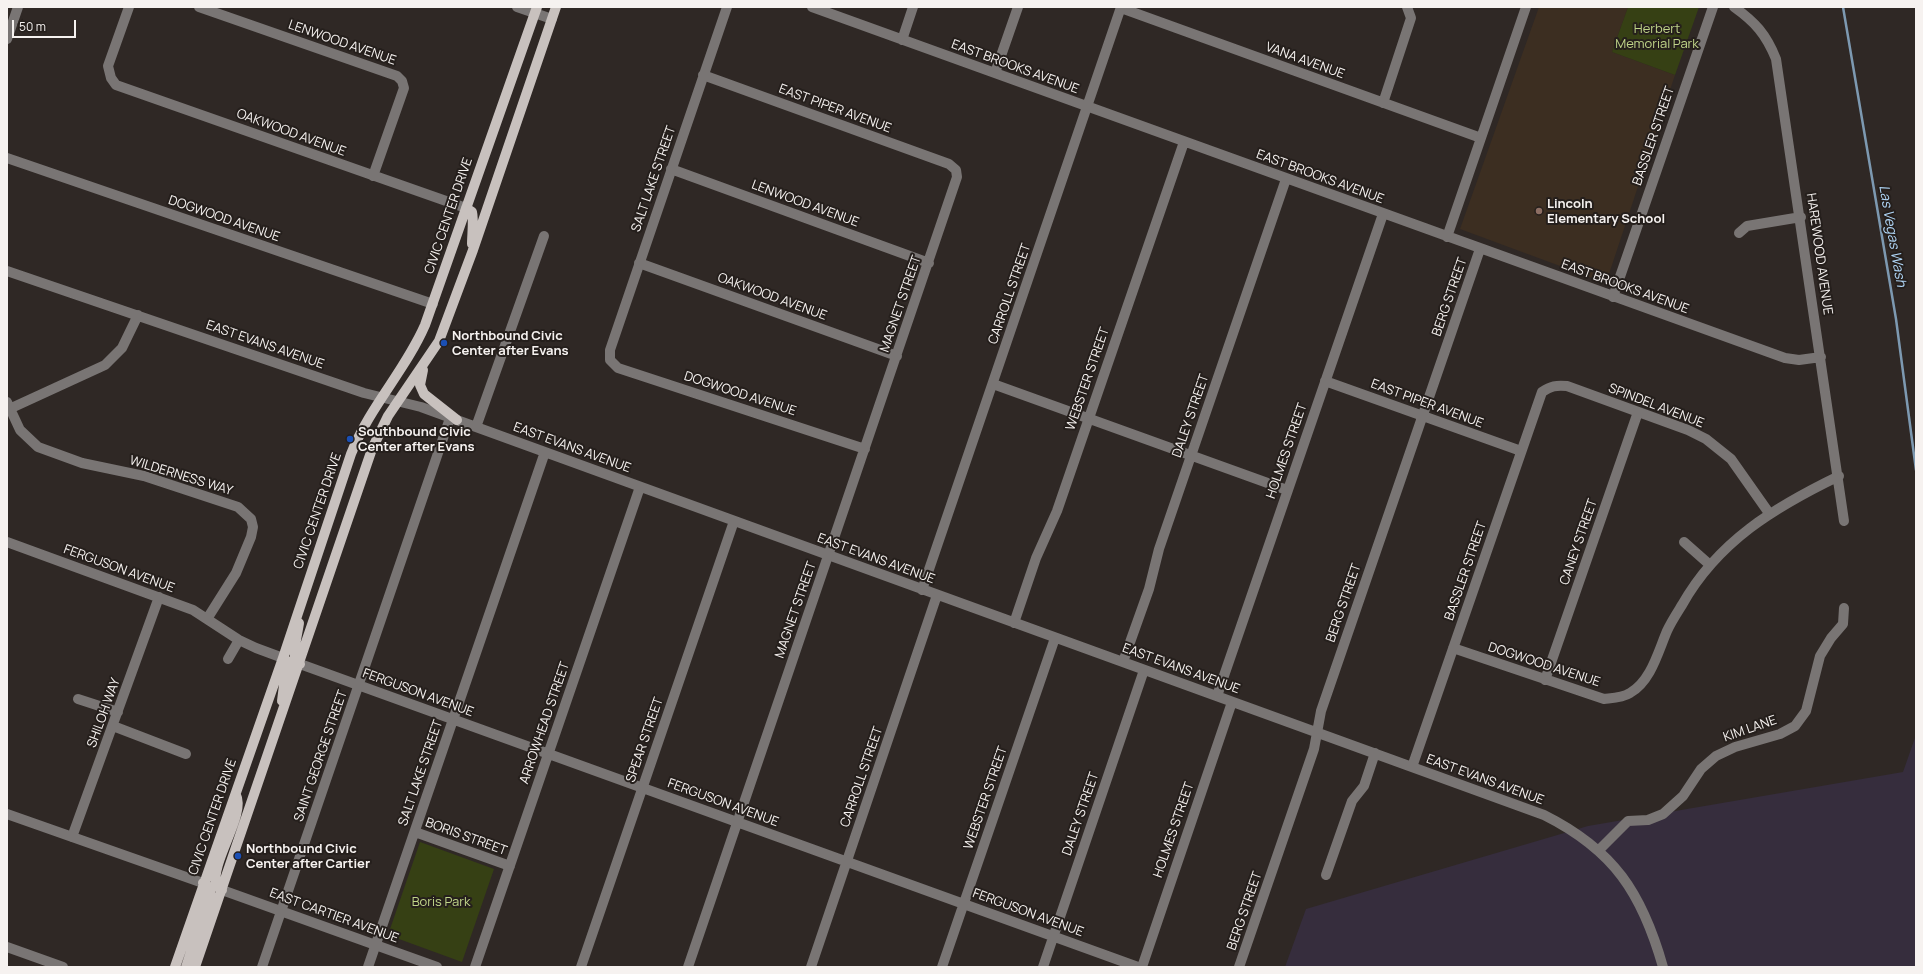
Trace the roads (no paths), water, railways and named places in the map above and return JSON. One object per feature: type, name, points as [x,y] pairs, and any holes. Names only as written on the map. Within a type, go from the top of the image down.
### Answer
[{"type":"main road","points":[[195,967],[300,664],[372,449],[382,426],[439,341],[473,250],[556,7]]},
{"type":"main road","name":"CIVIC CENTER DRIVE","points":[[175,967],[203,883],[283,658],[351,454],[360,431],[380,397],[418,341],[433,304],[536,10]]},
{"type":"main road","points":[[466,208],[472,212],[474,218],[471,225],[473,250]]},
{"type":"main road","points":[[428,357],[421,378],[421,389],[425,396],[454,419]]},
{"type":"main road","points":[[300,664],[296,662],[294,651],[297,641],[301,603]]},
{"type":"main road","points":[[279,723],[285,677],[289,666],[283,658]]},
{"type":"main road","points":[[222,890],[216,886],[215,881],[239,801],[235,793]]},
{"type":"main road","points":[[186,967],[210,893],[210,888],[203,883]]},
{"type":"street","points":[[7,39],[18,7]]},
{"type":"street","name":"OAKWOOD AVENUE","points":[[129,7],[108,66],[110,78],[116,85],[466,208]]},
{"type":"street","name":"LENWOOD AVENUE","points":[[199,7],[397,76],[402,81],[404,88],[373,176]]},
{"type":"street","points":[[517,7],[536,10],[552,19]]},
{"type":"street","name":"SALT LAKE STREET","points":[[610,360],[610,350],[727,7]]},
{"type":"street","name":"EAST BROOKS AVENUE","points":[[812,7],[1785,358],[1799,360],[1821,357]]},
{"type":"street","points":[[902,40],[913,7]]},
{"type":"street","points":[[996,73],[1018,7]]},
{"type":"street","points":[[1447,237],[1526,7]]},
{"type":"street","name":"BASSLER STREET","points":[[1613,297],[1713,7]]},
{"type":"street","name":"HAREWOOD AVENUE","points":[[1734,7],[1754,22],[1769,42],[1776,59],[1801,217],[1839,476],[1844,521]]},
{"type":"street","name":"VANA AVENUE","points":[[1121,8],[1481,138]]},
{"type":"street","name":"CARROLL STREET","points":[[922,590],[1121,8]]},
{"type":"street","points":[[1383,103],[1411,18],[1408,8]]},
{"type":"street","name":"EAST PIPER AVENUE","points":[[703,75],[949,164],[956,170]]},
{"type":"street","name":"WEBSTER STREET","points":[[1014,623],[1036,558],[1057,511],[1184,142]]},
{"type":"street","name":"DOGWOOD AVENUE","points":[[7,158],[433,304]]},
{"type":"street","name":"LENWOOD AVENUE","points":[[671,169],[929,263]]},
{"type":"street","name":"MAGNET STREET","points":[[688,967],[929,263],[957,177],[956,170]]},
{"type":"street","name":"DALEY STREET","points":[[1123,662],[1149,589],[1159,549],[1286,179]]},
{"type":"street","name":"HOLMES STREET","points":[[1217,696],[1383,214]]},
{"type":"street","points":[[1739,233],[1747,226],[1801,217]]},
{"type":"street","points":[[476,427],[544,236]]},
{"type":"street","name":"BERG STREET","points":[[1239,967],[1314,749],[1321,711],[1480,249]]},
{"type":"street","name":"OAKWOOD AVENUE","points":[[639,263],[897,356]]},
{"type":"street","name":"EAST EVANS AVENUE","points":[[7,271],[364,393],[421,407],[1544,815],[1564,825],[1599,850],[1618,870],[1642,906],[1655,938],[1663,967]]},
{"type":"street","points":[[8,407],[105,365],[122,348],[138,315]]},
{"type":"street","name":"DOGWOOD AVENUE","points":[[610,360],[618,368],[865,449]]},
{"type":"street","name":"EAST PIPER AVENUE","points":[[1325,381],[1521,451]]},
{"type":"street","points":[[993,384],[1287,490]]},
{"type":"street","name":"SPINDEL AVENUE","points":[[1549,387],[1557,385],[1567,386],[1688,430],[1706,439],[1731,460],[1769,514]]},
{"type":"street","name":"BASSLER STREET","points":[[1412,767],[1542,392],[1549,387]]},
{"type":"street","name":"WILDERNESS WAY","points":[[8,407],[20,430],[38,447],[82,463],[144,476],[238,507],[251,519],[253,527],[251,537],[236,573],[207,619]]},
{"type":"street","name":"CANEY STREET","points":[[1545,680],[1638,412]]},
{"type":"street","name":"SAINT GEORGE STREET","points":[[262,967],[359,685],[454,419]]},
{"type":"street","name":"SALT LAKE STREET","points":[[368,967],[545,452]]},
{"type":"street","name":"DOGWOOD AVENUE","points":[[1453,648],[1604,699],[1620,697],[1631,692],[1641,684],[1649,672],[1668,629],[1686,597],[1710,565],[1739,537],[1769,514],[1794,498],[1839,476]]},
{"type":"street","name":"ARROWHEAD STREET","points":[[475,967],[640,487]]},
{"type":"street","name":"SPEAR STREET","points":[[581,967],[734,521]]},
{"type":"street","name":"FERGUSON AVENUE","points":[[7,542],[193,610],[239,640],[283,658]]},
{"type":"street","points":[[1684,542],[1710,565]]},
{"type":"street","name":"CARROLL STREET","points":[[811,967],[937,595]]},
{"type":"street","name":"SHILOH WAY","points":[[72,837],[159,597]]},
{"type":"street","name":"KIM LANE","points":[[1599,850],[1628,821],[1648,820],[1663,814],[1683,796],[1701,769],[1716,756],[1734,747],[1780,734],[1795,726],[1806,711],[1820,656],[1830,638],[1843,624],[1844,608]]},
{"type":"street","name":"WEBSTER STREET","points":[[942,967],[1055,638]]},
{"type":"street","points":[[228,659],[239,640]]},
{"type":"street","name":"FERGUSON AVENUE","points":[[300,664],[1138,967]]},
{"type":"street","name":"DALEY STREET","points":[[1043,967],[1144,670]]},
{"type":"street","points":[[78,699],[118,712]]},
{"type":"street","name":"HOLMES STREET","points":[[1142,967],[1232,702]]},
{"type":"street","points":[[113,726],[186,754]]},
{"type":"street","points":[[1326,875],[1352,801],[1364,786],[1375,754]]},
{"type":"street","points":[[7,814],[203,883]]},
{"type":"street","name":"BORIS STREET","points":[[415,832],[510,866]]},
{"type":"street","name":"EAST CARTIER AVENUE","points":[[222,890],[437,967]]},
{"type":"street","points":[[7,947],[63,967]]},
{"type":"waterway","name":"Las Vegas Wash","points":[[1843,7],[1896,319],[1916,470]]},
{"type":"place","name":"Lincoln Elementary School","points":[[1539,211]]},
{"type":"place","name":"Northbound Civic Center after Evans","points":[[444,343]]},
{"type":"place","name":"Southbound Civic Center after Evans","points":[[350,439]]},
{"type":"place","name":"Northbound Civic Center after Cartier","points":[[238,856]]},
{"type":"park label","name":"Herbert Memorial Park","points":[[1657,36]]},
{"type":"park label","name":"Boris Park","points":[[441,902]]}]
